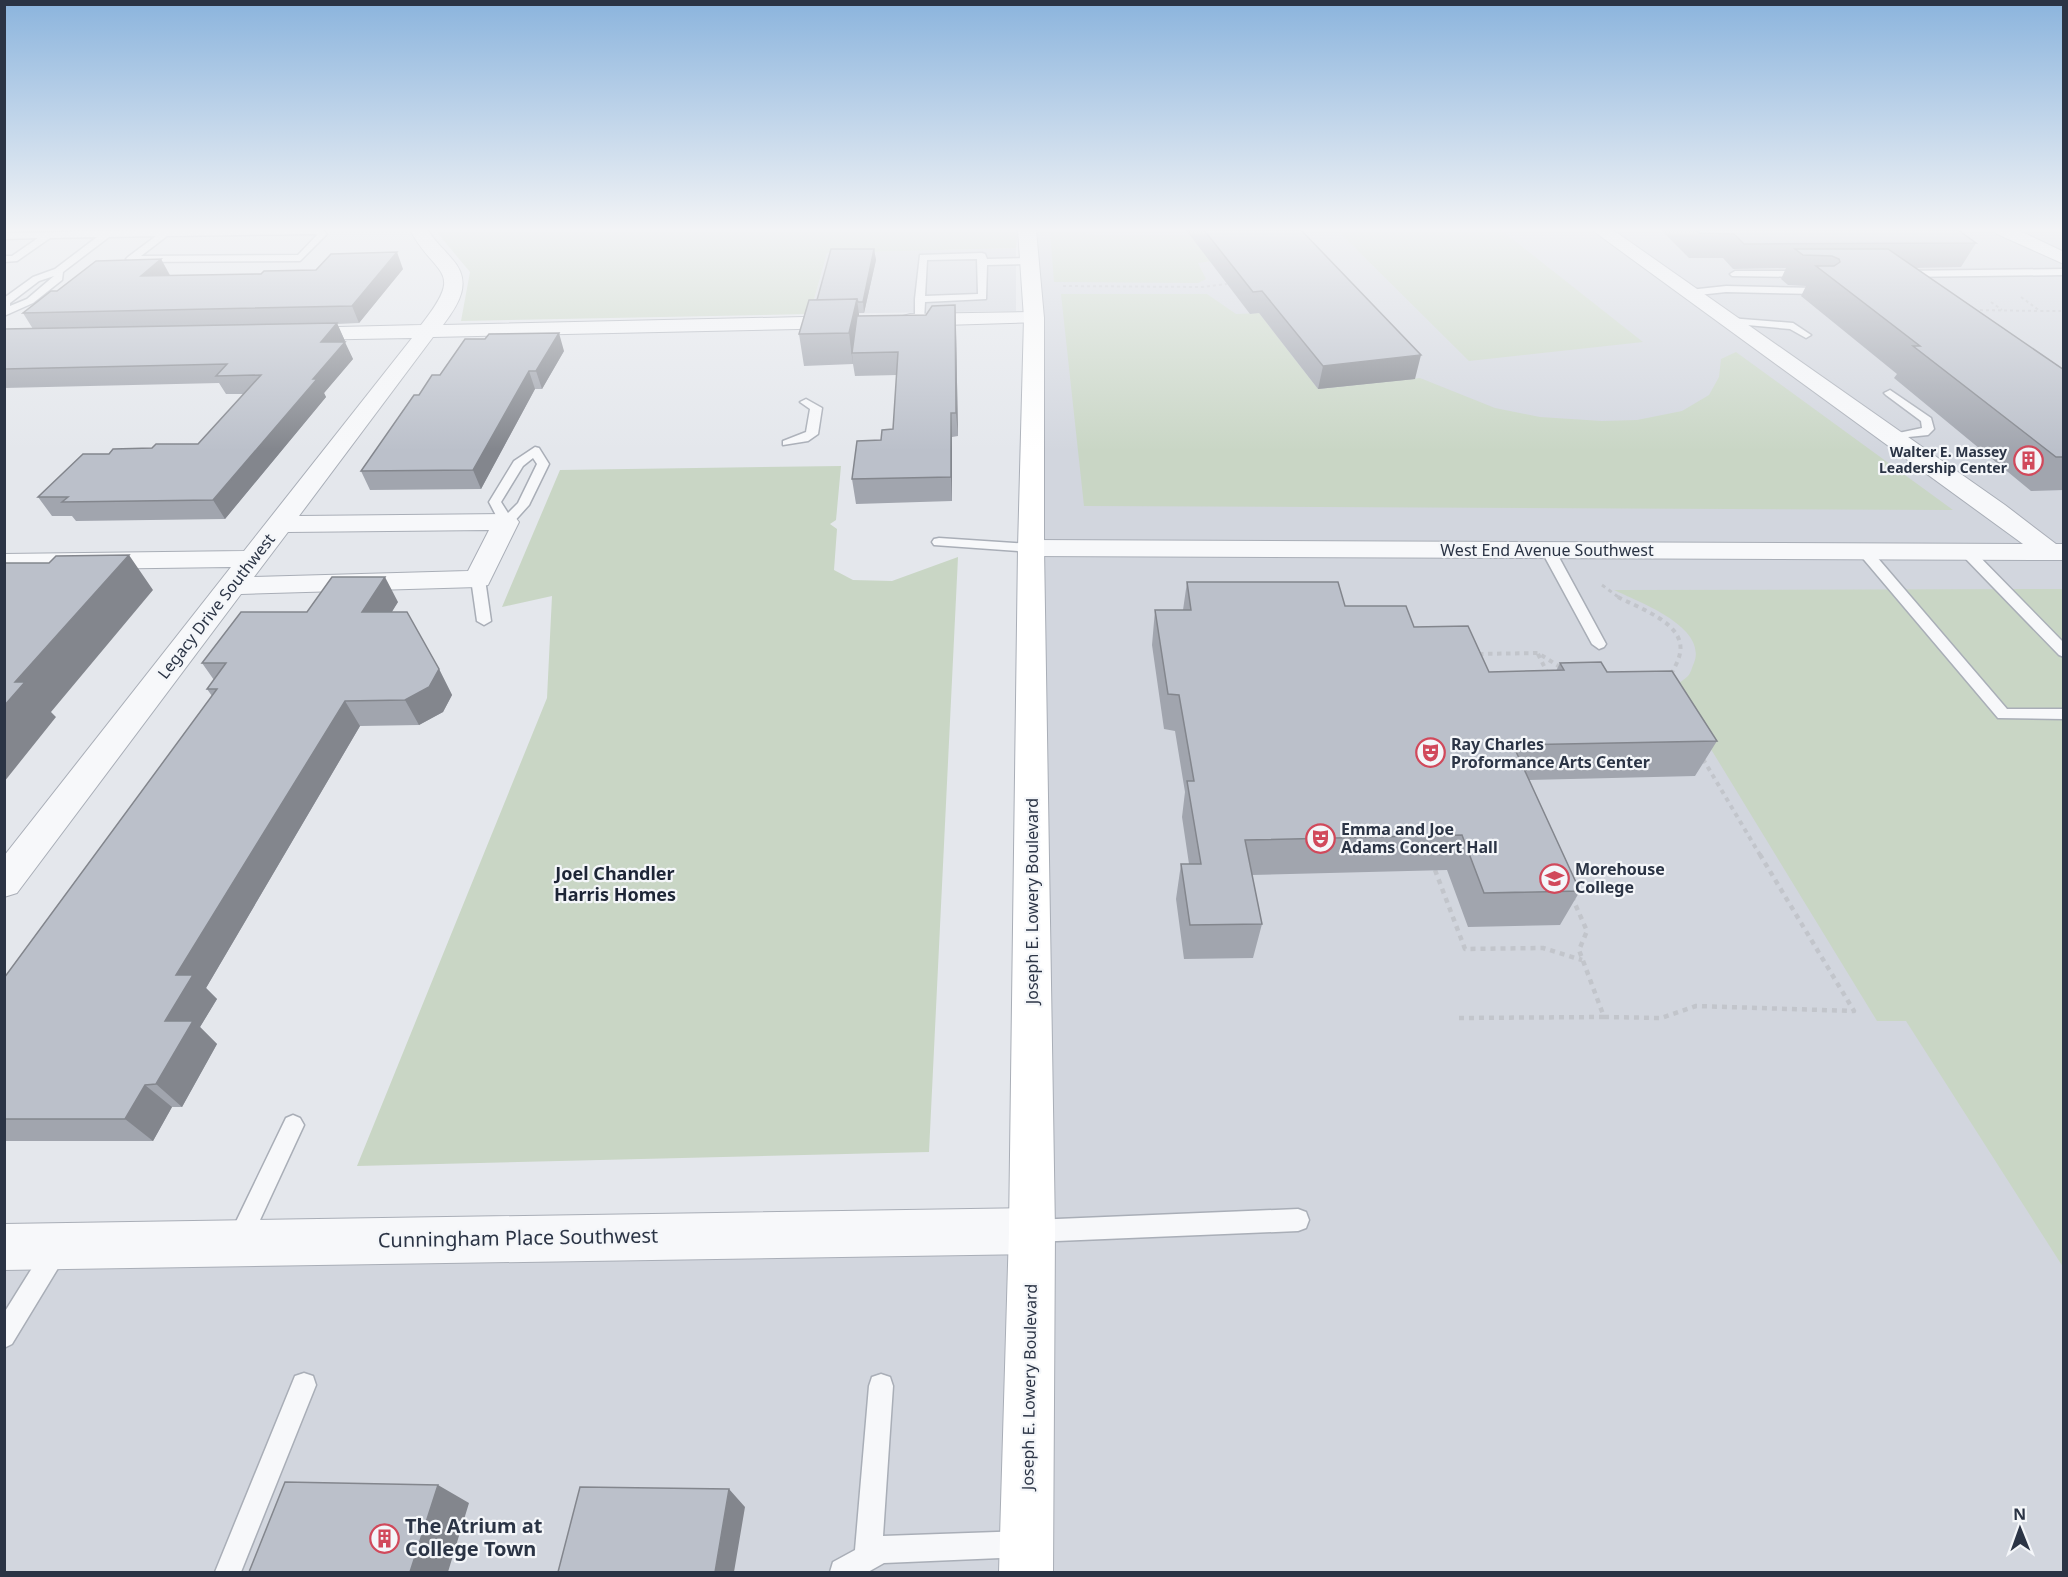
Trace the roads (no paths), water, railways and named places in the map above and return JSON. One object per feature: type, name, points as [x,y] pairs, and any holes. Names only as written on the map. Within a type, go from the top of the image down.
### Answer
[{"type":"main road","name":"Joseph E. Lowery Boulevard","points":[[1026,1558],[1032,1231],[1033,304]]},
{"type":"street","name":"Legacy Drive Southwest","points":[[4,883],[430,331],[449,304]]},
{"type":"street","points":[[1704,304],[2057,552]]},
{"type":"street","points":[[896,321],[1034,318]]},
{"type":"street","points":[[277,334],[860,321]]},
{"type":"street","points":[[231,586],[478,579],[506,522],[279,524]]},
{"type":"street","name":"West End Avenue Southwest","points":[[1031,548],[2057,552]]},
{"type":"street","points":[[4,562],[252,559]]},
{"type":"street","name":"Cunningham Place Southwest","points":[[4,1247],[1032,1231]]},
{"type":"lane","points":[[919,320],[920,304]]},
{"type":"lane","points":[[1729,321],[1793,326],[1806,335]]},
{"type":"lane","points":[[1890,393],[1927,420],[1928,429],[1924,433],[1893,437]]},
{"type":"lane","points":[[787,443],[812,435],[816,408],[806,402]]},
{"type":"lane","points":[[535,451],[543,464],[523,505],[506,522],[495,502],[518,464],[535,451]]},
{"type":"lane","points":[[939,542],[1031,548]]},
{"type":"lane","points":[[1548,550],[1599,644]]},
{"type":"lane","points":[[1865,552],[2003,714],[2064,714]]},
{"type":"lane","points":[[1967,552],[2064,652]]},
{"type":"lane","points":[[478,579],[484,621]]},
{"type":"lane","points":[[238,1243],[293,1125]]},
{"type":"lane","points":[[1032,1231],[1298,1220]]},
{"type":"lane","points":[[4,1336],[59,1246]]},
{"type":"lane","points":[[228,1572],[304,1385]]},
{"type":"lane","points":[[868,1558],[881,1386]]},
{"type":"lane","points":[[843,1572],[881,1550],[1026,1558]]},
{"type":"place","name":"Walter E. Massey Leadership Center","points":[[2028,460]]},
{"type":"place","name":"Ray Charles Proformance Arts Center","points":[[1430,753]]},
{"type":"place","name":"Emma and Joe Adams Concert Hall","points":[[1320,838]]},
{"type":"place","name":"Morehouse College","points":[[1554,878]]},
{"type":"place","name":"The Atrium at College Town","points":[[384,1538]]},
{"type":"district","name":"Joel Chandler Harris Homes","points":[[615,884]]}]
